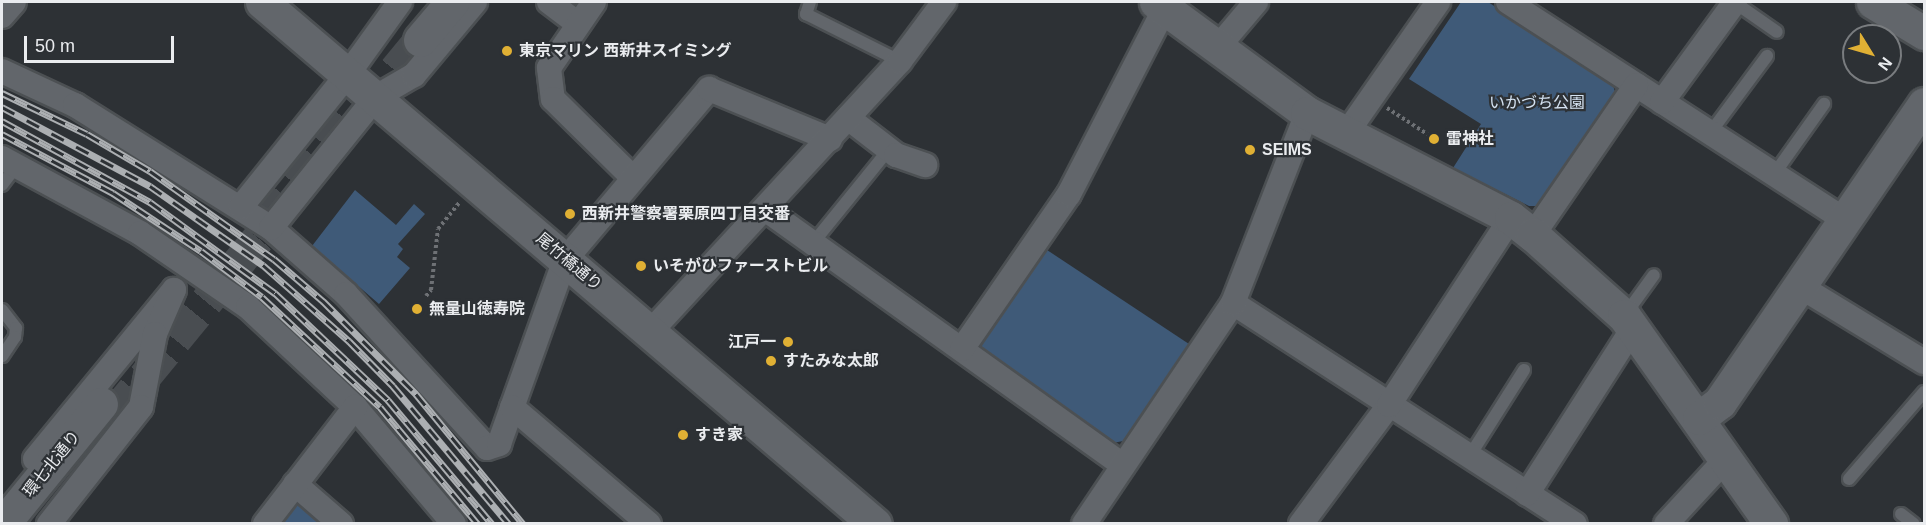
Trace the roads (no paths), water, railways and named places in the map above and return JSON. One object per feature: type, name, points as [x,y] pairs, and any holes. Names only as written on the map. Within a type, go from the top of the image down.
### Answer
[{"type":"street","points":[[2,16],[14,2]]},
{"type":"street","name":"尾竹橋通り","points":[[262,2],[875,524]]},
{"type":"street","points":[[241,207],[348,74],[408,23],[426,2]]},
{"type":"street","points":[[408,23],[452,2]]},
{"type":"street","points":[[271,228],[376,98],[414,75],[475,2]]},
{"type":"street","points":[[549,2],[578,24]]},
{"type":"street","points":[[594,2],[549,68],[553,99],[632,177]]},
{"type":"street","points":[[651,331],[830,139],[900,60],[944,2]]},
{"type":"street","points":[[1218,46],[1257,2]]},
{"type":"street","points":[[1346,134],[1438,2]]},
{"type":"street","points":[[1508,2],[1846,221]]},
{"type":"street","points":[[1662,102],[1734,2]]},
{"type":"street","points":[[1874,2],[1924,33]]},
{"type":"street","points":[[962,350],[1069,194],[1160,5],[1307,113],[1522,227],[1629,322],[1727,458],[1770,524]]},
{"type":"street","points":[[2,71],[75,105],[241,207],[271,228],[346,294],[487,448],[499,444],[565,260],[632,177],[709,89],[830,139]]},
{"type":"street","points":[[1301,524],[1522,227],[1636,85]]},
{"type":"street","points":[[1699,418],[1720,402],[1801,287],[1924,104]]},
{"type":"street","points":[[1084,524],[1233,303],[1307,113]]},
{"type":"street","points":[[848,118],[889,149],[925,165]]},
{"type":"street","points":[[9,162],[140,233],[191,267],[283,337],[355,407],[454,524]]},
{"type":"street","points":[[765,209],[1122,465]]},
{"type":"street","points":[[2,501],[191,267]]},
{"type":"street","points":[[1801,287],[1924,362]]},
{"type":"street","points":[[49,524],[141,406],[155,334],[174,290]]},
{"type":"street","points":[[1233,303],[1575,524]]},
{"type":"street","points":[[1527,494],[1629,322]]},
{"type":"street","points":[[512,406],[649,524]]},
{"type":"street","points":[[265,524],[355,407]]},
{"type":"street","name":"環七北通り","points":[[3,524],[107,410],[26,524]]},
{"type":"street","points":[[1666,524],[1727,458]]},
{"type":"street","points":[[295,484],[341,524]]},
{"type":"lane","points":[[810,2],[806,14],[900,60]]},
{"type":"lane","points":[[1734,2],[1777,32]]},
{"type":"lane","points":[[1710,133],[1767,56]]},
{"type":"lane","points":[[1775,173],[1824,104]]},
{"type":"lane","points":[[813,243],[889,149]]},
{"type":"lane","points":[[2,185],[9,162]]},
{"type":"lane","points":[[1629,322],[1653,275]]},
{"type":"lane","points":[[2,310],[16,328],[15,337],[2,356]]},
{"type":"lane","points":[[1469,457],[1524,370]]},
{"type":"lane","points":[[1849,479],[1924,392]]},
{"type":"lane","points":[[1901,514],[1914,524]]},
{"type":"tunnel","points":[[364,108],[420,40]]},
{"type":"tunnel","points":[[255,214],[369,72]]},
{"type":"tunnel","points":[[113,415],[288,202]]},
{"type":"railway","points":[[2,93],[87,134],[150,171],[274,259],[323,301],[416,394],[523,524]]},
{"type":"railway","points":[[2,107],[150,186],[263,265],[349,341],[393,386],[509,524]]},
{"type":"railway","points":[[2,121],[150,202],[275,293],[388,400],[492,524]]},
{"type":"railway","points":[[2,134],[113,193],[201,251],[262,297],[380,407],[478,524]]},
{"type":"place","name":"東京マリン 西新井スイミング","points":[[507,51]]},
{"type":"place","name":"雷神社","points":[[1434,139]]},
{"type":"place","name":"SEIMS","points":[[1250,150]]},
{"type":"place","name":"西新井警察署栗原四丁目交番","points":[[570,214]]},
{"type":"place","name":"いそがひファーストビル","points":[[641,266]]},
{"type":"place","name":"無量山徳寿院","points":[[417,309]]},
{"type":"place","name":"江戸一","points":[[788,342]]},
{"type":"place","name":"すたみな太郎","points":[[771,361]]},
{"type":"place","name":"すき家","points":[[683,435]]},
{"type":"park label","name":"いかづち公園","points":[[1537,103]]}]
